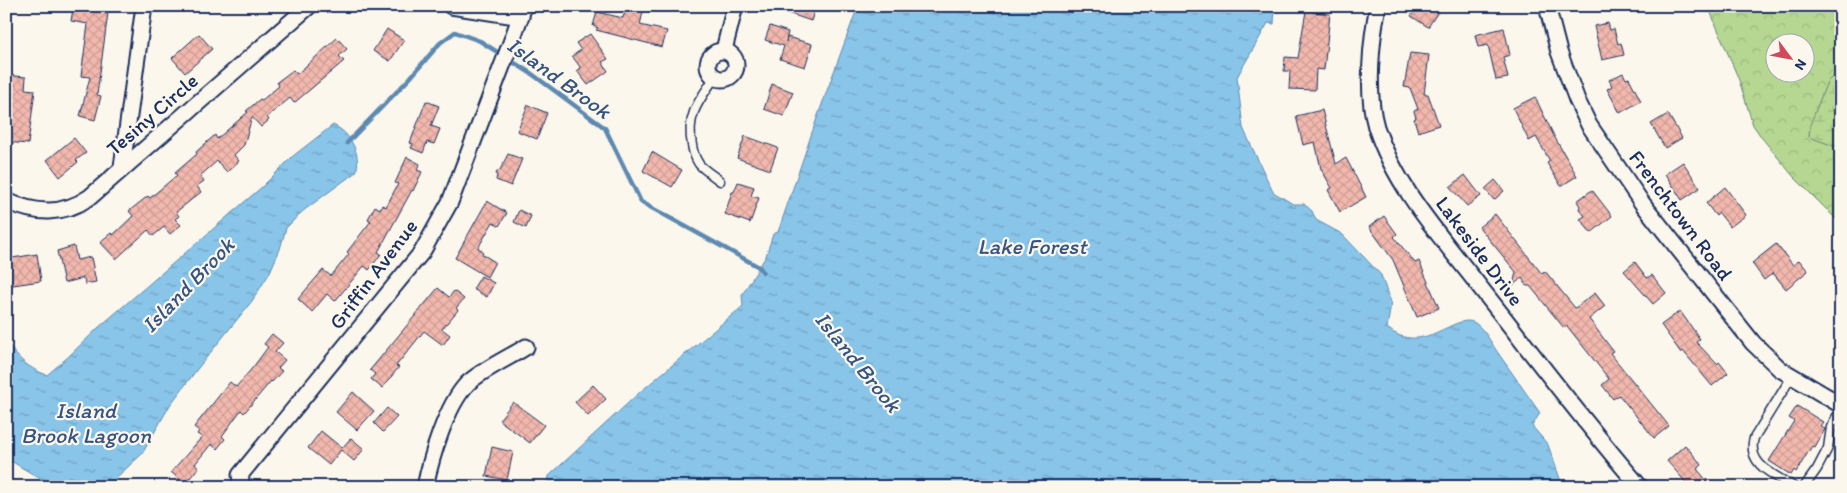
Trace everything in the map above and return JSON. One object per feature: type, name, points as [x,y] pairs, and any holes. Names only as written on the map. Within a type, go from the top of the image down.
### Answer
[{"type":"street","points":[[122,167],[144,6]]},
{"type":"street","name":"Tesiny Circle","points":[[6,201],[25,209],[44,212],[63,210],[78,205],[90,197],[122,167],[170,128],[309,6]]},
{"type":"street","points":[[451,6],[522,12]]},
{"type":"street","points":[[724,50],[735,6]]},
{"type":"street","name":"Lakeside Drive","points":[[1378,6],[1371,53],[1371,100],[1375,125],[1394,171],[1428,220],[1543,368],[1640,487]]},
{"type":"street","name":"Frenchtown Road","points":[[1547,6],[1559,52],[1577,100],[1589,124],[1642,203],[1753,343],[1780,369],[1841,407]]},
{"type":"street","name":"Griffin Avenue","points":[[229,487],[241,481],[422,252],[450,202],[522,12]]},
{"type":"street","points":[[724,50],[734,56],[736,67],[733,74],[726,78],[715,77],[709,70],[709,60],[715,52],[724,50]]},
{"type":"street","points":[[425,487],[444,423],[467,384],[526,348]]},
{"type":"lane","points":[[715,77],[690,119],[690,136],[693,154],[700,165],[720,181]]},
{"type":"lane","points":[[1792,376],[1754,438],[1752,453],[1765,469],[1794,487]]},
{"type":"lane","points":[[1804,487],[1817,469],[1828,448],[1831,427],[1841,407]]},
{"type":"green space","points":[[1708,6],[1841,6],[1841,224],[1793,176],[1753,125],[1739,80]]},
{"type":"green space","points":[[1841,68],[1841,145],[1834,146],[1809,137],[1810,125],[1827,82]]},
{"type":"water","name":"Lake Forest","points":[[858,6],[1275,6],[1274,24],[1268,23],[1237,77],[1243,128],[1273,192],[1293,204],[1304,204],[1312,211],[1316,220],[1342,234],[1381,275],[1391,304],[1387,328],[1400,336],[1413,338],[1425,336],[1467,321],[1475,323],[1481,329],[1540,413],[1532,426],[1548,445],[1563,487],[547,487],[549,476],[640,392],[743,306],[742,295],[766,256],[773,234],[778,232]]},
{"type":"water","name":"Island Brook Lagoon","points":[[333,125],[345,133],[353,145],[357,158],[356,172],[303,211],[286,228],[280,249],[269,274],[252,301],[170,405],[142,454],[106,487],[54,487],[6,458],[6,340],[23,362],[47,375],[98,328],[263,186],[293,156]]},
{"type":"building","points":[[774,6],[816,6],[811,21],[773,8]]},
{"type":"building","points":[[1418,6],[1442,6],[1428,27],[1411,16]]},
{"type":"building","points":[[626,8],[643,12],[640,25],[667,31],[662,47],[596,30],[598,28],[593,26],[597,12],[623,18]]},
{"type":"building","points":[[73,9],[108,13],[97,95],[101,96],[95,120],[80,116],[90,77],[81,76],[88,24],[71,21]]},
{"type":"building","points":[[1306,11],[1330,14],[1324,70],[1316,69],[1315,90],[1289,89],[1290,71],[1284,71],[1285,57],[1298,58]]},
{"type":"building","points":[[1608,23],[1610,30],[1614,29],[1618,44],[1621,43],[1624,55],[1602,60],[1594,26]]},
{"type":"building","points":[[770,26],[788,32],[787,37],[812,44],[805,67],[780,59],[784,46],[765,40]]},
{"type":"building","points":[[1504,28],[1510,55],[1503,57],[1508,78],[1496,80],[1488,45],[1478,47],[1475,35]]},
{"type":"building","points":[[387,29],[404,40],[390,61],[373,51]]},
{"type":"building","points":[[199,34],[212,49],[185,73],[172,58]]},
{"type":"building","points":[[590,34],[608,59],[602,62],[608,71],[588,85],[577,71],[581,68],[572,56],[581,50],[576,43]]},
{"type":"building","points":[[337,38],[347,49],[339,56],[344,61],[294,103],[290,98],[267,117],[269,120],[261,127],[252,117],[244,145],[234,155],[239,161],[227,172],[217,161],[200,176],[204,181],[197,186],[201,192],[176,212],[179,216],[175,219],[181,225],[170,234],[164,227],[153,236],[148,230],[116,259],[100,242],[111,233],[113,235],[133,216],[129,211],[148,196],[150,198],[177,175],[175,173],[215,135],[217,139],[260,99],[262,100],[279,86],[277,82],[293,70],[297,74]]},
{"type":"building","points":[[1410,53],[1429,55],[1424,94],[1428,94],[1439,125],[1418,132],[1414,111],[1418,109],[1410,88],[1404,87]]},
{"type":"building","points":[[1623,73],[1626,79],[1629,78],[1641,101],[1620,113],[1607,89],[1612,86],[1609,80]]},
{"type":"building","points":[[6,75],[26,77],[25,89],[35,90],[28,144],[6,142]]},
{"type":"building","points":[[772,84],[793,92],[784,116],[764,109]]},
{"type":"building","points":[[1535,97],[1555,138],[1577,176],[1561,186],[1547,163],[1550,161],[1536,137],[1529,141],[1513,108]]},
{"type":"building","points":[[426,101],[439,106],[431,126],[440,129],[434,144],[427,142],[423,153],[411,148],[413,144],[410,143]]},
{"type":"building","points":[[528,105],[547,113],[537,139],[517,131]]},
{"type":"building","points":[[1322,110],[1336,164],[1346,158],[1366,197],[1340,212],[1328,190],[1332,188],[1321,169],[1315,142],[1303,145],[1296,116]]},
{"type":"building","points":[[1668,114],[1682,138],[1665,148],[1651,124]]},
{"type":"building","points":[[745,136],[778,148],[770,170],[737,158]]},
{"type":"building","points":[[74,138],[86,153],[76,160],[78,162],[60,177],[47,160]]},
{"type":"building","points":[[652,152],[682,170],[672,187],[643,171]]},
{"type":"building","points":[[508,154],[522,159],[511,186],[496,180],[496,173],[500,170]]},
{"type":"building","points":[[407,157],[420,164],[417,170],[422,172],[378,252],[381,254],[369,270],[364,266],[335,301],[327,294],[312,312],[298,299],[323,270],[331,276],[349,254],[347,252],[371,221],[368,219],[375,206],[380,209],[382,205],[386,207],[398,184],[395,183]]},
{"type":"building","points":[[1683,162],[1700,188],[1682,200],[1665,174]]},
{"type":"building","points":[[1465,175],[1481,196],[1467,206],[1450,187]]},
{"type":"building","points":[[1495,180],[1504,191],[1494,200],[1485,189]]},
{"type":"building","points":[[738,182],[754,187],[751,196],[759,198],[750,223],[725,214],[732,192],[734,192]]},
{"type":"building","points":[[1725,187],[1746,215],[1730,227],[1719,213],[1716,216],[1706,203]]},
{"type":"building","points":[[1592,190],[1612,216],[1591,233],[1580,219],[1585,216],[1579,209],[1580,206],[1577,201]]},
{"type":"building","points":[[487,201],[507,213],[499,226],[493,222],[478,248],[483,251],[482,254],[495,262],[487,277],[455,258]]},
{"type":"building","points":[[519,210],[531,216],[526,228],[514,222]]},
{"type":"building","points":[[1495,214],[1542,274],[1545,271],[1575,308],[1595,293],[1605,306],[1589,319],[1613,351],[1610,353],[1669,426],[1654,438],[1619,395],[1613,399],[1602,385],[1609,379],[1567,326],[1564,328],[1522,278],[1513,285],[1516,272],[1479,227]]},
{"type":"building","points":[[1384,216],[1397,234],[1394,237],[1415,263],[1419,261],[1439,308],[1417,317],[1393,260],[1369,227]]},
{"type":"building","points":[[1776,244],[1793,265],[1799,260],[1808,271],[1786,289],[1773,273],[1764,280],[1752,263]]},
{"type":"building","points":[[74,246],[77,260],[91,257],[96,282],[85,284],[84,278],[64,283],[57,251]]},
{"type":"building","points":[[37,254],[41,281],[6,286],[6,259]]},
{"type":"building","points":[[1635,262],[1647,278],[1652,275],[1666,293],[1653,304],[1624,271]]},
{"type":"building","points":[[481,276],[494,283],[487,297],[473,289]]},
{"type":"building","points":[[438,288],[449,297],[454,291],[464,299],[456,308],[458,310],[442,329],[450,335],[443,345],[424,331],[396,366],[399,367],[382,388],[371,379],[375,374],[370,370]]},
{"type":"building","points":[[1680,311],[1700,339],[1696,342],[1717,364],[1719,362],[1728,373],[1712,386],[1683,351],[1681,353],[1661,325]]},
{"type":"building","points":[[272,334],[283,343],[275,352],[285,360],[278,368],[282,371],[244,413],[241,410],[222,436],[225,439],[217,449],[211,444],[195,464],[199,467],[185,484],[171,472],[202,437],[197,434],[199,431],[194,427],[230,382],[236,387],[254,366],[268,347],[264,344]]},
{"type":"building","points":[[593,385],[606,399],[588,416],[575,402]]},
{"type":"building","points":[[353,392],[374,411],[357,430],[336,412]]},
{"type":"building","points":[[513,402],[544,425],[530,443],[499,420]]},
{"type":"building","points":[[1797,406],[1823,422],[1820,426],[1825,429],[1815,447],[1812,446],[1796,472],[1794,470],[1791,475],[1769,461],[1794,421],[1789,418]]},
{"type":"building","points":[[387,408],[397,417],[383,432],[374,423]]},
{"type":"building","points":[[321,431],[342,448],[351,438],[364,449],[354,461],[341,450],[329,465],[308,448]]},
{"type":"building","points":[[1685,445],[1702,465],[1697,469],[1712,487],[1690,487],[1667,461]]},
{"type":"building","points":[[492,447],[513,452],[507,480],[486,476]]},
{"type":"waterway","name":"Island Brook","points":[[347,143],[410,78],[440,43],[455,32],[480,41],[532,74],[605,128],[641,202],[759,267],[763,272]]}]
